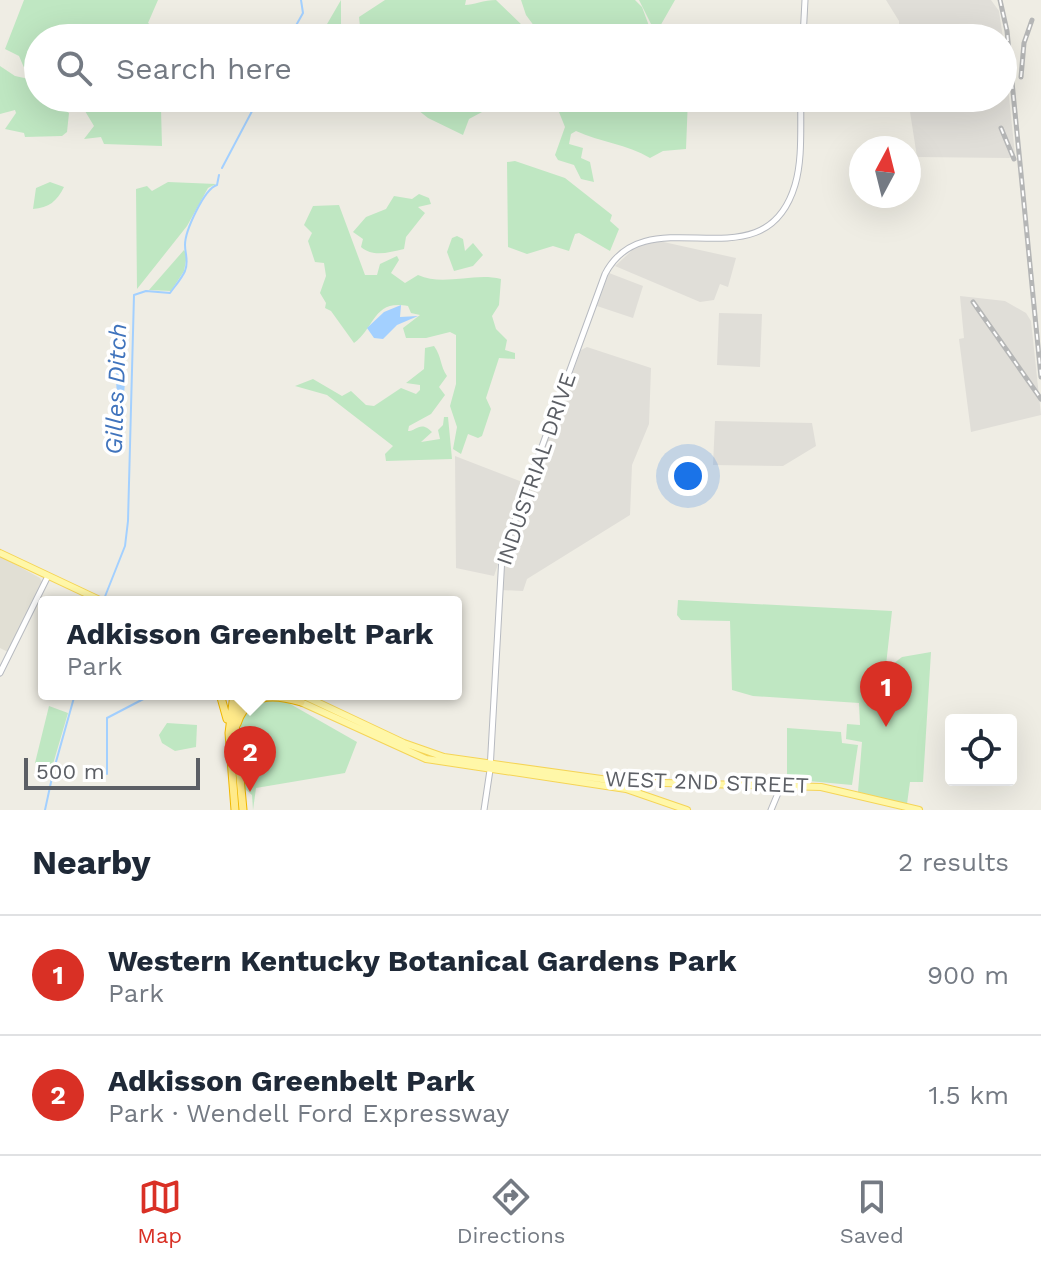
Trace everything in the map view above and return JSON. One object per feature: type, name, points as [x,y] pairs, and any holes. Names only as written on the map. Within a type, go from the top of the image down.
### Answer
[{"type":"highway","points":[[222,700],[232,732],[243,810]]},
{"type":"highway","points":[[235,810],[232,732],[236,700]]},
{"type":"highway","points":[[232,732],[244,709],[256,700]]},
{"type":"main road","points":[[0,554],[90,596]]},
{"type":"main road","points":[[47,577],[82,596]]},
{"type":"main road","points":[[304,700],[420,757],[606,786],[649,796],[687,810]]},
{"type":"main road","name":"WEST 2ND STREET","points":[[490,767],[588,778],[833,788],[919,810]]},
{"type":"street","points":[[804,24],[805,0]]},
{"type":"street","name":"INDUSTRIAL DRIVE","points":[[484,810],[490,767],[498,581],[505,544],[605,274],[618,255],[637,243],[660,236],[714,241],[747,236],[776,216],[793,190],[798,171],[800,112]]},
{"type":"street","points":[[0,673],[47,577]]},
{"type":"street","points":[[771,810],[781,785]]},
{"type":"shaded area","points":[[886,0],[991,0],[999,11],[1001,24],[899,24]]},
{"type":"shaded area","points":[[910,112],[1011,112],[1015,155],[1009,158],[921,157],[921,136],[914,136]]},
{"type":"shaded area","points":[[659,241],[736,258],[728,287],[720,284],[714,300],[700,302],[615,266],[638,245]]},
{"type":"shaded area","points":[[609,273],[643,286],[633,318],[597,306]]},
{"type":"shaded area","points":[[960,296],[1005,301],[1026,313],[1031,321],[1041,415],[971,432],[959,339],[964,338]]},
{"type":"shaded area","points":[[719,313],[762,314],[760,367],[717,365]]},
{"type":"shaded area","points":[[587,347],[651,368],[649,424],[632,465],[630,515],[527,579],[523,591],[501,590],[507,547],[581,350]]},
{"type":"shaded area","points":[[715,421],[812,423],[816,446],[783,466],[713,465]]},
{"type":"shaded area","points":[[455,456],[525,483],[494,576],[456,568]]},
{"type":"shaded area","points":[[0,556],[42,582],[8,652],[0,648]]},
{"type":"green space","points":[[24,0],[158,0],[149,24],[24,24],[24,68],[19,56],[5,49]]},
{"type":"green space","points":[[341,0],[341,24],[327,24]]},
{"type":"green space","points":[[385,0],[466,0],[465,5],[496,0],[521,24],[360,24],[359,17]]},
{"type":"green space","points":[[521,0],[635,0],[642,7],[648,24],[533,24]]},
{"type":"green space","points":[[639,0],[675,0],[661,24],[651,24]]},
{"type":"green space","points":[[0,66],[24,78],[24,112],[68,112],[67,132],[62,136],[25,137],[24,133],[5,129],[16,113],[15,110],[0,114]]},
{"type":"green space","points":[[86,112],[161,112],[162,146],[104,144],[101,137],[84,139],[94,126]]},
{"type":"green space","points":[[420,112],[482,112],[469,119],[463,135]]},
{"type":"green space","points":[[559,112],[687,112],[686,149],[663,151],[650,158],[576,131],[571,134],[569,144],[583,148],[581,158],[590,162],[594,182],[581,179],[574,165],[558,160],[555,155],[565,127]]},
{"type":"green space","points":[[515,161],[565,178],[612,215],[610,221],[619,229],[610,251],[579,233],[575,234],[569,251],[553,246],[527,254],[508,247],[507,162]]},
{"type":"green space","points":[[50,182],[64,187],[52,203],[33,209],[36,188]]},
{"type":"green space","points":[[168,182],[216,184],[208,188],[187,226],[137,289],[136,189],[147,186],[152,191]]},
{"type":"green space","points":[[419,194],[429,198],[431,204],[418,207],[425,213],[406,237],[404,249],[376,253],[361,247],[363,239],[353,232],[366,217],[386,209],[394,196],[412,199]]},
{"type":"green space","points":[[339,205],[365,275],[377,275],[380,264],[397,256],[399,260],[391,273],[405,283],[418,275],[438,280],[501,279],[499,305],[492,316],[496,329],[507,340],[505,350],[515,353],[515,359],[499,358],[486,398],[491,409],[482,436],[478,438],[468,434],[461,454],[453,449],[457,427],[450,406],[456,384],[456,335],[450,332],[426,338],[406,338],[403,328],[420,315],[411,313],[408,306],[396,305],[381,311],[354,343],[331,311],[325,308],[326,303],[320,293],[326,276],[324,263],[315,262],[308,241],[312,233],[304,225],[313,206]]},
{"type":"green space","points":[[457,236],[463,239],[465,251],[473,243],[483,255],[473,266],[454,271],[447,252],[452,238]]},
{"type":"green space","points":[[184,250],[187,255],[184,271],[171,291],[149,290]]},
{"type":"green space","points":[[434,346],[447,376],[439,387],[445,395],[431,414],[409,426],[408,431],[425,427],[432,432],[421,442],[440,439],[438,430],[443,425],[444,417],[448,417],[452,459],[386,461],[385,454],[393,446],[327,395],[295,386],[313,379],[342,396],[351,391],[366,405],[374,406],[401,388],[416,394],[420,385],[406,383],[424,369],[425,348]]},
{"type":"green space","points":[[678,600],[892,611],[886,665],[881,673],[902,657],[931,652],[923,782],[910,782],[907,804],[858,792],[862,742],[846,739],[847,724],[860,725],[859,703],[753,696],[732,690],[730,621],[681,620],[677,615]]},
{"type":"green space","points":[[285,701],[357,742],[345,773],[256,788],[253,810],[252,795],[245,789],[240,726],[244,715],[260,703]]},
{"type":"green space","points":[[49,706],[68,713],[53,764],[35,763]]},
{"type":"green space","points":[[167,723],[197,725],[196,747],[175,751],[162,743],[159,735]]},
{"type":"green space","points":[[787,728],[841,732],[842,743],[858,745],[852,785],[787,779]]},
{"type":"water","points":[[401,305],[400,317],[418,316],[397,325],[383,339],[374,338],[367,328],[384,312]]},
{"type":"water","points":[[120,328],[125,347],[125,375],[118,425],[115,353]]},
{"type":"waterway","name":"Gilles Ditch","points":[[297,24],[303,13],[301,0]]},
{"type":"waterway","name":"Gilles Ditch","points":[[222,168],[252,112]]},
{"type":"waterway","name":"Gilles Ditch","points":[[105,596],[125,546],[128,521],[134,295],[146,291],[170,293],[184,274],[188,230],[201,202],[217,185],[219,175]]},
{"type":"waterway","name":"Gilles Ditch","points":[[54,769],[73,700]]},
{"type":"waterway","points":[[107,774],[107,718],[142,700]]},
{"type":"waterway","name":"Gilles Ditch","points":[[45,810],[53,773]]},
{"type":"railway","points":[[1000,0],[1005,24]]},
{"type":"railway","points":[[1021,77],[1024,43],[1032,20]]},
{"type":"railway","points":[[1015,112],[1041,377]]},
{"type":"railway","points":[[1001,128],[1014,159]]},
{"type":"railway","points":[[973,302],[1041,399]]},
{"type":"place","name":"Western Kentucky Botanical Gardens Park","points":[[886,727]]},
{"type":"place","name":"Adkisson Greenbelt Park","points":[[250,792]]}]
